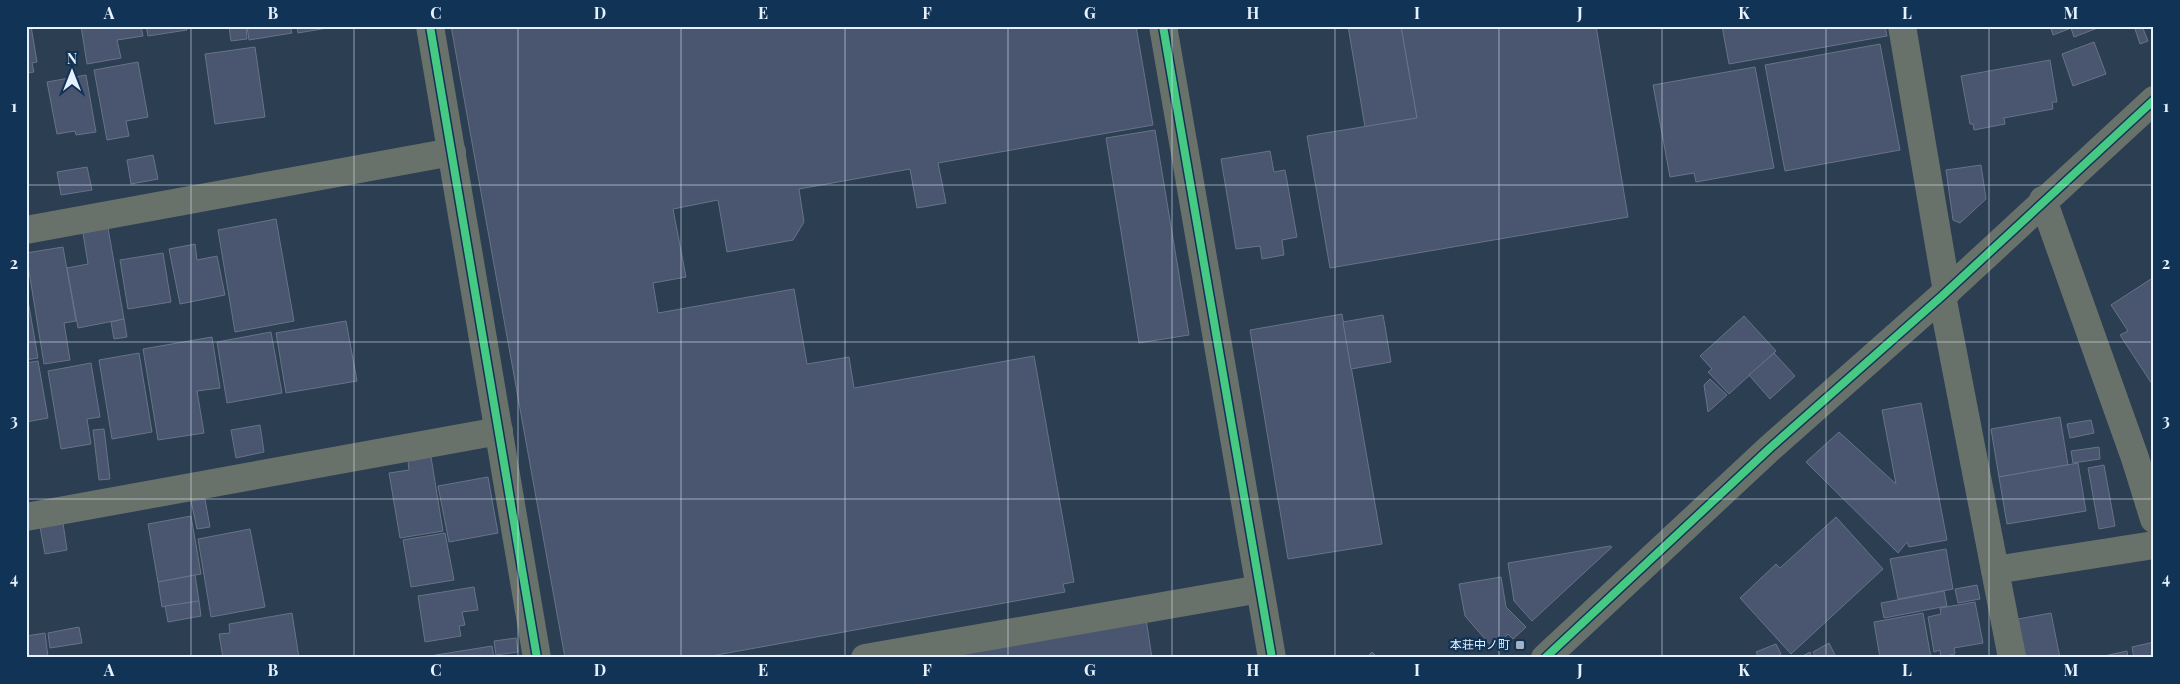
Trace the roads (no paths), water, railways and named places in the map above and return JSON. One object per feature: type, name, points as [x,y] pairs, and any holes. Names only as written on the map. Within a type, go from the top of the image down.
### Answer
[{"type":"street","points":[[430,26],[537,658]]},
{"type":"street","points":[[1163,26],[1272,658]]},
{"type":"street","points":[[1902,26],[1944,294],[1994,570],[2012,658]]},
{"type":"street","points":[[1545,658],[1770,448],[1944,294],[2154,100]]},
{"type":"street","points":[[26,230],[452,152]]},
{"type":"street","points":[[2044,200],[2144,452],[2154,519]]},
{"type":"street","points":[[26,517],[499,432]]},
{"type":"street","points":[[1994,570],[2154,545]]},
{"type":"street","points":[[865,658],[1260,589]]},
{"type":"place","name":"本荘中ノ町","points":[[1520,645]]}]
